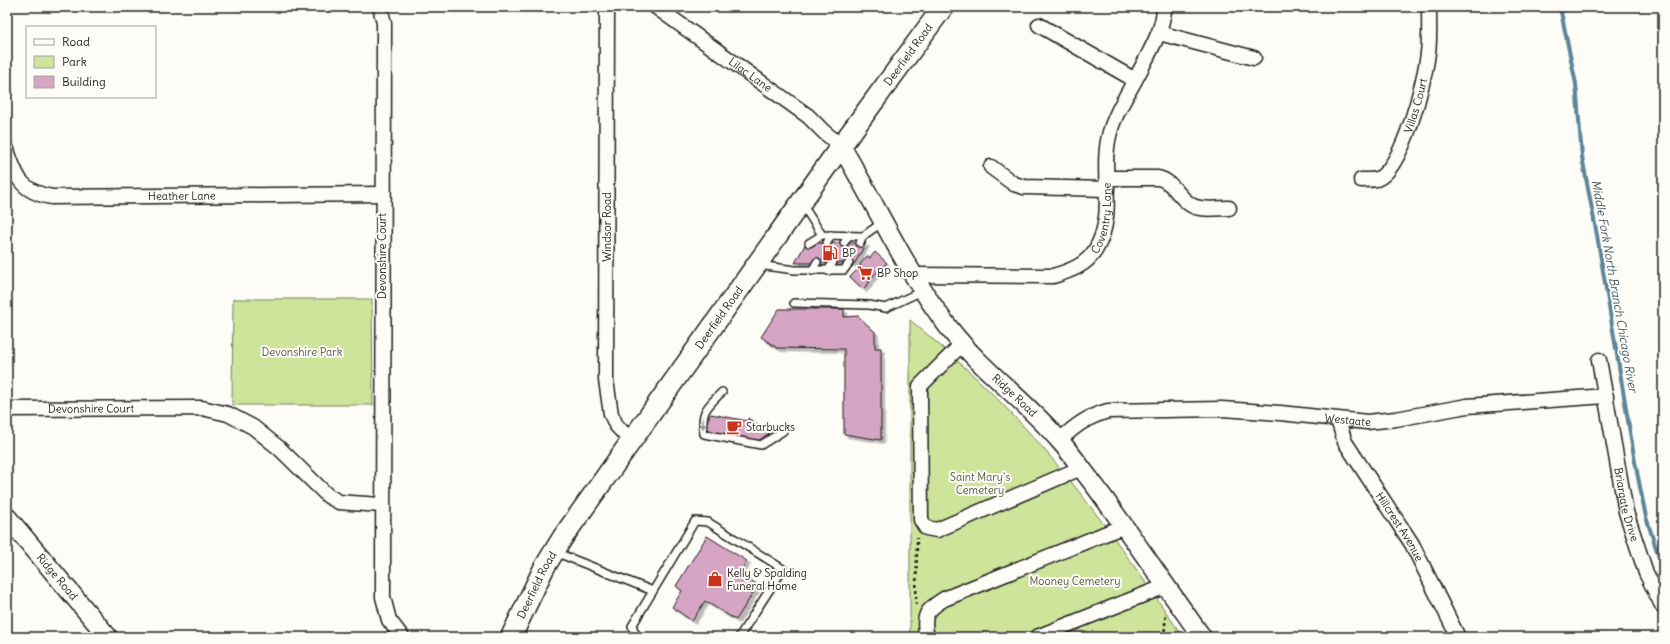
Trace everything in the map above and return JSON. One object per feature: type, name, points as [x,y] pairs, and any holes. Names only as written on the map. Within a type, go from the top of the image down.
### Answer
[{"type":"main road","name":"Deerfield Road","points":[[511,637],[544,568],[554,552],[756,265],[941,8]]},
{"type":"street","name":"Devonshire Court","points":[[380,7],[384,23],[382,194],[383,597],[389,620],[402,637]]},
{"type":"street","name":"Windsor Road","points":[[607,7],[606,380],[611,414],[616,425],[631,441]]},
{"type":"street","name":"Lilac Lane","points":[[656,7],[808,116],[841,146]]},
{"type":"street","name":"Coventry Lane","points":[[913,275],[1042,277],[1069,272],[1082,265],[1096,250],[1105,228],[1107,214],[1109,133],[1119,107],[1135,80],[1159,33],[1165,7]]},
{"type":"street","name":"Villas Court","points":[[1361,180],[1377,179],[1391,166],[1399,152],[1414,115],[1423,84],[1428,52],[1429,7]]},
{"type":"street","points":[[1039,25],[1135,80]]},
{"type":"street","points":[[1159,33],[1254,58]]},
{"type":"street","name":"Ridge Road","points":[[841,146],[913,275],[962,344],[1060,440],[1124,526],[1159,589],[1202,637]]},
{"type":"street","name":"Heather Lane","points":[[7,150],[15,174],[20,181],[29,190],[40,195],[52,197],[382,194]]},
{"type":"street","points":[[991,167],[1014,184],[1024,187],[1107,183],[1158,178],[1166,180],[1191,205],[1198,208],[1229,208]]},
{"type":"street","points":[[962,344],[920,386],[921,520],[925,526],[932,530],[937,530],[1081,468]]},
{"type":"street","points":[[1599,360],[1606,396]]},
{"type":"street","name":"Westgate","points":[[1060,440],[1069,431],[1090,416],[1108,411],[1222,409],[1367,422],[1396,419],[1467,406],[1606,396]]},
{"type":"street","name":"Briargate Drive","points":[[1606,396],[1626,512],[1646,572],[1663,607]]},
{"type":"street","name":"Devonshire Court","points":[[7,410],[202,408],[228,414],[252,427],[279,448],[328,496],[339,502],[351,504],[382,504]]},
{"type":"street","name":"Hillcrest Avenue","points":[[1338,420],[1345,442],[1412,544],[1458,637]]},
{"type":"street","name":"Ridge Road","points":[[7,517],[108,637]]},
{"type":"street","points":[[926,630],[927,613],[934,605],[944,599],[1124,526]]},
{"type":"street","points":[[1037,637],[1159,589]]},
{"type":"lane","points":[[801,202],[822,234]]},
{"type":"lane","points":[[860,243],[863,236],[884,222]]},
{"type":"lane","points":[[809,243],[822,234],[863,236]]},
{"type":"lane","points":[[827,243],[831,235]]},
{"type":"lane","points":[[844,243],[849,235]]},
{"type":"lane","points":[[812,270],[817,262]]},
{"type":"lane","points":[[828,271],[833,262]]},
{"type":"lane","points":[[795,270],[798,263]]},
{"type":"lane","points":[[756,265],[795,270],[828,271],[844,270],[849,263]]},
{"type":"lane","points":[[794,303],[869,305],[886,308],[924,290]]},
{"type":"lane","points":[[722,392],[708,406],[702,420],[704,434],[761,445],[783,431]]},
{"type":"lane","points":[[637,637],[632,626],[695,521],[708,522],[783,569],[740,637]]},
{"type":"lane","points":[[554,552],[653,590]]},
{"type":"path","points":[[925,526],[917,535],[916,609],[926,630]]},
{"type":"path","points":[[1159,589],[1166,610],[1164,637]]},
{"type":"green space","name":"Devonshire Park","points":[[233,299],[372,299],[373,405],[232,405]]},
{"type":"green space","points":[[910,320],[949,353],[985,387],[1033,437],[1079,492],[1122,549],[1183,637],[910,637]]},
{"type":"building","name":"BP","points":[[806,243],[866,243],[855,263],[795,263]]},
{"type":"building","name":"BP Shop","points":[[875,252],[887,263],[868,281],[870,282],[863,289],[850,277],[861,266],[860,264],[867,256],[870,258]]},
{"type":"building","points":[[779,309],[844,309],[844,317],[858,316],[875,332],[875,348],[881,348],[881,440],[844,434],[844,349],[777,348],[761,337]]},
{"type":"building","name":"Starbucks","points":[[711,414],[748,421],[748,418],[769,433],[757,442],[713,433],[707,428],[706,422]]},
{"type":"building","name":"Kelly & Spalding Funeral Home","points":[[707,536],[747,561],[740,573],[758,585],[736,620],[705,601],[692,621],[672,607],[682,591],[676,586]]},
{"type":"waterway","name":"Middle Fork North Branch Chicago River","points":[[1560,7],[1576,84],[1582,157],[1597,235],[1635,462],[1646,517],[1663,566]]},
{"type":"place","name":"BP","points":[[830,253]]},
{"type":"place","name":"BP Shop","points":[[865,273]]},
{"type":"place","name":"Starbucks","points":[[734,427]]},
{"type":"place","name":"Kelly & Spalding Funeral Home","points":[[715,579]]},
{"type":"park label","name":"Saint Mary's Cemetery","points":[[980,483]]},
{"type":"park label","name":"Mooney Cemetery","points":[[1075,581]]}]
